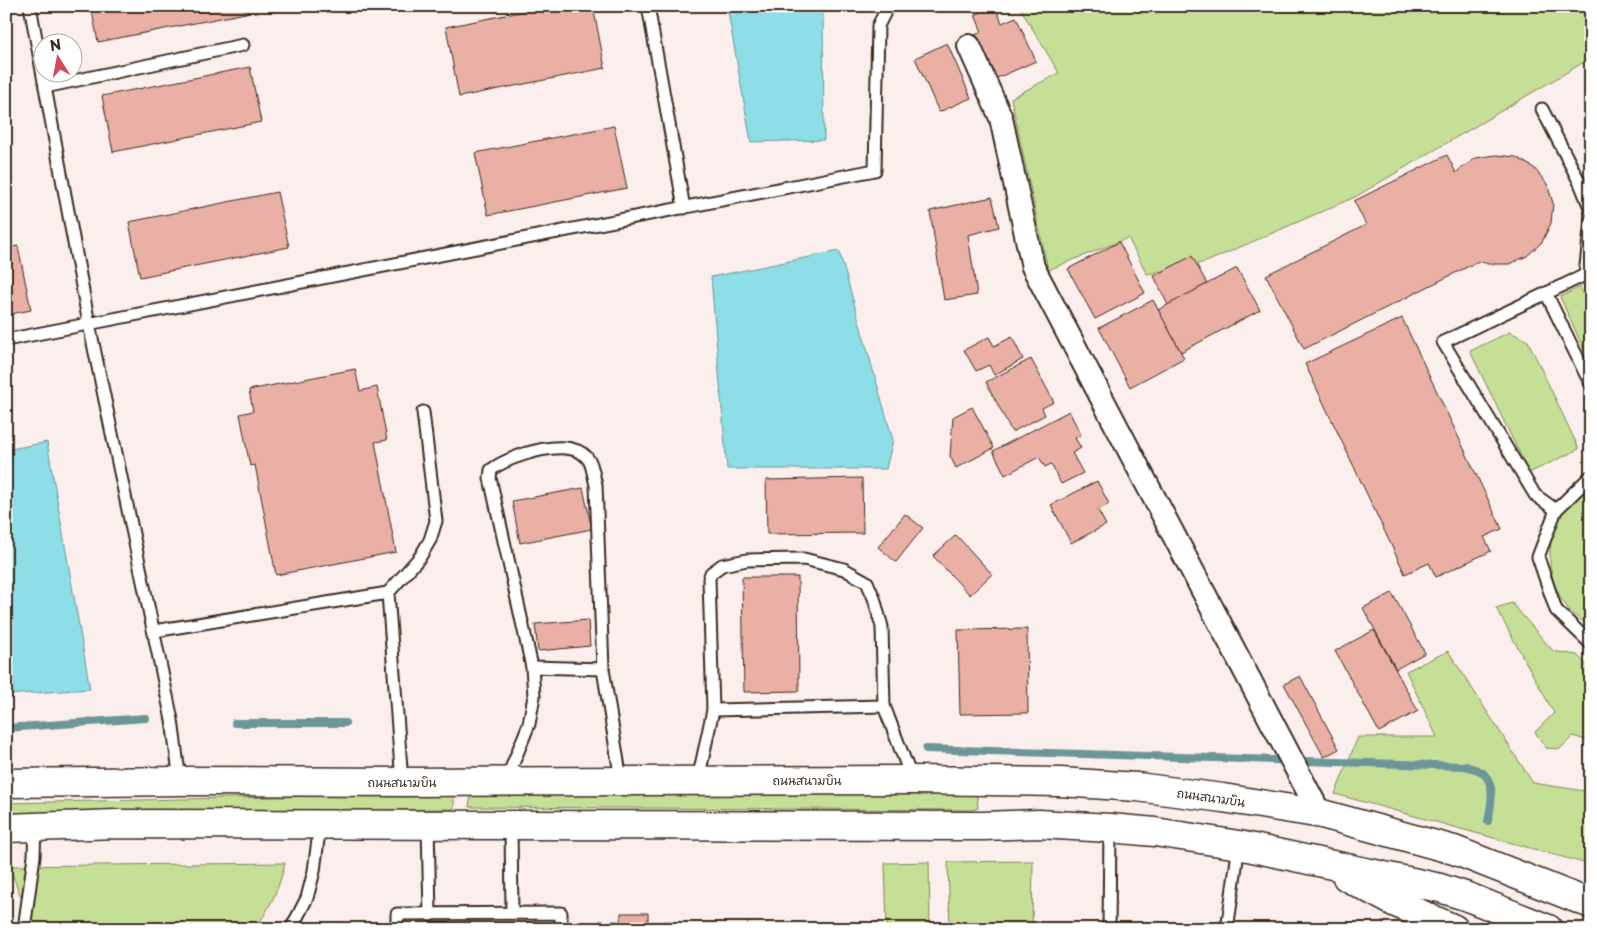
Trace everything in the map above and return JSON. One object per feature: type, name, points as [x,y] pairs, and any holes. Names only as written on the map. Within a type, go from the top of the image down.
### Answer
[{"type":"main road","name":"ถนนสนามบิน","points":[[6,783],[621,780],[1060,782],[1138,788],[1223,798],[1320,814],[1454,850],[1591,904]]},
{"type":"main road","points":[[6,828],[116,824],[983,826],[1039,824],[1110,828],[1155,832],[1239,845],[1440,888],[1468,897],[1548,929]]},
{"type":"main road","points":[[1319,862],[1412,916],[1454,929]]},
{"type":"street","points":[[968,46],[1001,118],[1033,267],[1320,814]]},
{"type":"lane","points":[[30,6],[89,324],[172,720],[180,781]]},
{"type":"lane","points":[[648,6],[684,208]]},
{"type":"lane","points":[[6,340],[875,170],[878,26],[888,6]]},
{"type":"lane","points":[[45,87],[243,45]]},
{"type":"lane","points":[[1542,109],[1580,183],[1591,210]]},
{"type":"lane","points":[[1556,510],[1535,495],[1443,342],[1588,274],[1591,220]]},
{"type":"lane","points":[[1546,293],[1591,385]]},
{"type":"lane","points":[[154,631],[388,593],[420,557],[430,540],[436,521],[423,412]]},
{"type":"lane","points":[[506,781],[529,724],[534,696],[532,667],[490,478],[491,470],[518,456],[557,448],[573,449],[582,454],[590,462],[596,485],[603,669],[621,780]]},
{"type":"lane","points":[[1591,476],[1556,510],[1538,557],[1556,610],[1591,644]]},
{"type":"lane","points":[[698,780],[713,710],[709,579],[711,573],[722,565],[747,560],[804,559],[844,569],[866,582],[874,598],[882,627],[884,706],[912,780]]},
{"type":"lane","points":[[388,593],[402,782]]},
{"type":"lane","points":[[532,667],[603,669]]},
{"type":"lane","points":[[713,710],[884,706]]},
{"type":"lane","points":[[291,929],[307,898],[314,871],[320,824]]},
{"type":"lane","points":[[428,825],[430,914]]},
{"type":"lane","points":[[511,825],[512,913]]},
{"type":"lane","points":[[24,929],[34,856],[34,826]]},
{"type":"lane","points":[[1109,929],[1110,828]]},
{"type":"lane","points":[[1222,929],[1228,923],[1239,845]]},
{"type":"lane","points":[[397,929],[397,914],[512,913],[561,913],[561,929]]},
{"type":"green space","points":[[1019,6],[1591,6],[1591,58],[1355,197],[1206,262],[1147,274],[1128,238],[1048,270],[1011,98],[1059,73]]},
{"type":"green space","points":[[1580,287],[1591,311],[1591,365],[1560,297]]},
{"type":"green space","points":[[1510,332],[1528,341],[1579,449],[1529,473],[1470,351]]},
{"type":"green space","points":[[1591,487],[1591,627],[1576,617],[1562,601],[1551,572],[1550,557],[1555,527],[1562,513],[1574,499]]},
{"type":"green space","points":[[1512,603],[1553,651],[1577,655],[1591,669],[1591,742],[1573,736],[1560,749],[1546,748],[1535,732],[1554,713],[1496,608]]},
{"type":"green space","points":[[1448,651],[1533,783],[1591,792],[1591,865],[1335,794],[1358,737],[1437,737],[1406,671]]},
{"type":"green space","points":[[454,793],[454,809],[6,814],[6,803]]},
{"type":"green space","points":[[972,793],[977,797],[978,808],[972,810],[469,807],[471,795]]},
{"type":"green space","points":[[1033,861],[1032,929],[950,929],[948,862]]},
{"type":"green space","points":[[929,862],[930,929],[887,929],[885,863]]},
{"type":"green space","points":[[285,863],[274,897],[255,929],[40,929],[22,899],[10,866]]},
{"type":"water","points":[[727,6],[823,6],[824,140],[751,142]]},
{"type":"water","points":[[839,251],[893,440],[886,469],[727,469],[711,277]]},
{"type":"water","points":[[47,442],[90,689],[6,695],[6,450]]},
{"type":"building","points":[[91,6],[245,6],[246,13],[98,42]]},
{"type":"building","points":[[550,6],[593,6],[605,68],[459,97],[446,27]]},
{"type":"building","points":[[995,6],[1002,23],[1016,17],[1036,61],[990,81],[970,37],[982,32],[975,15]]},
{"type":"building","points":[[947,43],[971,98],[939,112],[915,58]]},
{"type":"building","points":[[250,67],[261,122],[113,152],[102,96]]},
{"type":"building","points":[[614,126],[627,188],[488,215],[475,153]]},
{"type":"building","points":[[1447,155],[1456,173],[1476,158],[1496,155],[1516,157],[1534,168],[1547,184],[1553,203],[1551,223],[1542,242],[1527,256],[1509,264],[1488,264],[1479,261],[1304,349],[1266,275],[1366,225],[1354,201]]},
{"type":"building","points":[[277,192],[289,247],[140,277],[129,222]]},
{"type":"building","points":[[992,197],[999,227],[968,235],[977,295],[944,300],[930,211]]},
{"type":"building","points":[[1119,242],[1145,293],[1095,319],[1068,269]]},
{"type":"building","points":[[18,246],[31,310],[6,315],[6,248]]},
{"type":"building","points":[[1192,256],[1207,284],[1168,305],[1154,276]]},
{"type":"building","points":[[1237,268],[1260,310],[1181,352],[1158,310]]},
{"type":"building","points":[[1153,300],[1184,358],[1130,387],[1099,328]]},
{"type":"building","points":[[1402,318],[1502,529],[1484,537],[1491,551],[1436,577],[1429,563],[1405,574],[1305,364]]},
{"type":"building","points":[[989,337],[994,346],[1012,337],[1023,359],[994,375],[989,365],[976,371],[964,350]]},
{"type":"building","points":[[1031,359],[1054,402],[1042,408],[1045,415],[1012,432],[986,382]]},
{"type":"building","points":[[355,369],[360,391],[377,387],[387,440],[375,442],[396,552],[276,575],[255,465],[250,466],[240,414],[253,411],[249,390]]},
{"type":"building","points":[[972,407],[994,448],[956,468],[950,456],[953,417]]},
{"type":"building","points":[[1069,411],[1081,435],[1075,438],[1081,448],[1072,453],[1083,473],[1061,484],[1051,464],[1045,467],[1039,457],[1005,475],[993,451]]},
{"type":"building","points":[[862,478],[863,533],[767,534],[766,480]]},
{"type":"building","points":[[1097,481],[1109,504],[1098,510],[1106,525],[1071,543],[1051,505]]},
{"type":"building","points":[[583,488],[592,529],[520,543],[512,501]]},
{"type":"building","points":[[905,514],[923,528],[896,562],[878,547]]},
{"type":"building","points":[[956,535],[992,574],[970,595],[933,556]]},
{"type":"building","points":[[742,577],[798,577],[799,691],[744,692]]},
{"type":"building","points":[[1392,593],[1425,653],[1396,669],[1363,608]]},
{"type":"building","points":[[588,620],[590,646],[538,651],[535,624]]},
{"type":"building","points":[[1027,629],[1028,713],[960,714],[958,630]]},
{"type":"building","points":[[1374,630],[1418,711],[1379,732],[1335,651]]},
{"type":"building","points":[[1300,676],[1339,749],[1324,757],[1284,684]]},
{"type":"building","points":[[621,913],[648,913],[648,922],[671,921],[671,929],[599,929],[599,921],[621,921]]},
{"type":"waterway","points":[[6,728],[146,718]]},
{"type":"waterway","points":[[235,723],[345,723]]},
{"type":"waterway","points":[[926,749],[1465,766],[1482,772],[1488,779],[1492,796],[1488,821]]}]
